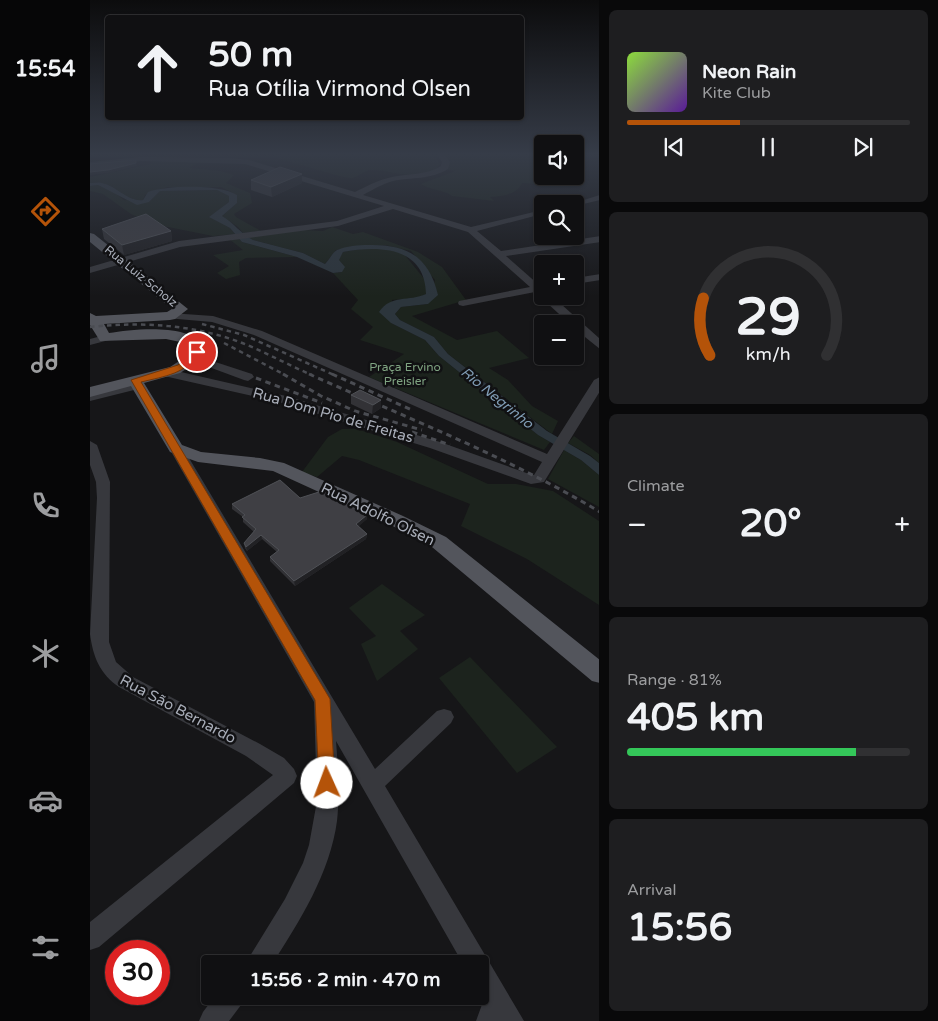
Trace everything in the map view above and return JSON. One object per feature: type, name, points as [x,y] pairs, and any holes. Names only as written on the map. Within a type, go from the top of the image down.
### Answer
[{"type":"main road","name":"Rua Luiz Scholz","points":[[90,236],[121,260],[175,312]]},
{"type":"main road","points":[[168,373],[182,367],[194,358],[198,346],[192,341],[182,338],[147,335],[104,338],[92,318],[175,312]]},
{"type":"main road","name":"Rua Dom Pio de Freitas","points":[[90,392],[136,383],[168,373]]},
{"type":"main road","points":[[136,383],[176,448]]},
{"type":"main road","name":"Rua Adolfo Olsen","points":[[176,448],[203,458],[260,463],[278,467],[428,536],[457,555],[599,674]]},
{"type":"street","points":[[376,201],[471,230],[534,284]]},
{"type":"street","points":[[90,270],[179,244],[346,222],[394,206]]},
{"type":"street","points":[[471,230],[534,214]]},
{"type":"street","points":[[500,254],[599,239]]},
{"type":"street","points":[[584,280],[599,277]]},
{"type":"street","points":[[463,303],[534,292]]},
{"type":"street","points":[[557,305],[599,346]]},
{"type":"street","points":[[175,312],[236,325],[553,455],[599,380]]},
{"type":"street","points":[[90,342],[104,338]]},
{"type":"street","points":[[194,358],[248,377]]},
{"type":"street","name":"Rua Dom Pio de Freitas","points":[[168,373],[241,388],[300,404],[435,445],[524,479],[540,479],[553,455]]},
{"type":"street","points":[[90,397],[136,383]]},
{"type":"street","name":"Rua São Bernardo","points":[[90,445],[103,482],[99,634],[106,665],[112,674],[266,757],[287,776],[90,938]]},
{"type":"street","points":[[176,448],[472,955]]},
{"type":"street","points":[[263,955],[304,886],[317,854],[325,825],[328,801],[322,699]]},
{"type":"street","points":[[372,785],[444,717]]},
{"type":"street","points":[[489,997],[493,1010],[511,1021]]},
{"type":"street","points":[[212,1021],[225,1005]]},
{"type":"green space","points":[[112,201],[229,201],[210,217],[230,228],[235,234],[213,236],[153,224],[131,214]]},
{"type":"green space","points":[[237,201],[252,201],[252,203],[234,214],[261,231],[243,233],[238,227],[222,216],[237,203]]},
{"type":"green space","points":[[332,227],[353,234],[363,232],[418,252],[442,267],[466,300],[412,316],[457,340],[497,331],[529,358],[489,368],[508,380],[532,406],[558,421],[552,434],[448,354],[434,337],[400,320],[395,314],[401,307],[428,304],[435,280],[411,251],[385,245],[336,250],[325,264],[303,253],[247,237],[304,230],[323,231]]},
{"type":"green space","points":[[239,238],[242,242],[297,257],[246,258],[239,262],[240,275],[226,279],[217,273],[229,266],[213,255],[243,250],[229,239]]},
{"type":"green space","name":"Praça Ervino Preisler","points":[[383,248],[404,254],[426,281],[426,294],[419,298],[392,300],[391,323],[425,340],[439,356],[538,435],[550,442],[544,450],[369,377],[404,354],[360,340],[373,327],[351,309],[358,300],[333,273],[342,272],[338,260],[343,252]]},
{"type":"green space","points":[[342,429],[357,429],[397,442],[488,484],[516,484],[553,491],[599,521],[599,605],[527,559],[461,526],[470,504],[359,460],[342,456],[317,477],[302,472],[328,437]]},
{"type":"green space","points":[[574,436],[599,454],[599,463],[590,455],[568,443]]},
{"type":"green space","points":[[564,450],[581,460],[599,475],[599,507],[548,479]]},
{"type":"green space","points":[[382,584],[425,615],[400,631],[418,649],[377,681],[361,644],[376,636],[349,608]]},
{"type":"green space","points":[[470,657],[557,747],[517,773],[439,678]]},
{"type":"water","points":[[129,201],[150,201],[149,202],[137,205]]},
{"type":"water","name":"Rio Negrinho","points":[[237,201],[237,203],[222,216],[245,235],[253,240],[303,253],[325,264],[337,250],[357,246],[382,245],[404,250],[414,255],[429,271],[438,295],[428,304],[401,307],[395,314],[400,320],[434,337],[448,354],[547,431],[599,463],[599,475],[581,460],[538,435],[439,356],[425,340],[391,323],[379,312],[389,303],[426,294],[424,278],[418,267],[409,258],[385,250],[371,249],[343,252],[339,260],[345,267],[342,272],[333,273],[297,257],[242,242],[230,228],[209,217],[229,202]]},
{"type":"building","points":[[146,214],[171,231],[122,245],[102,229]]},
{"type":"building","points":[[360,390],[381,400],[373,405],[351,395]]},
{"type":"building","points":[[280,480],[300,498],[322,491],[367,515],[356,524],[367,534],[294,581],[270,557],[279,550],[261,535],[246,547],[244,543],[256,529],[242,517],[245,515],[232,504]]},
{"type":"railway","points":[[202,324],[244,335],[334,375]]},
{"type":"railway","points":[[90,327],[144,325],[196,330],[231,339],[262,351],[312,375]]},
{"type":"railway","points":[[224,343],[285,375]]},
{"type":"railway","points":[[283,374],[321,396],[355,411],[422,430]]},
{"type":"railway","points":[[309,374],[420,422],[530,473],[599,511]]},
{"type":"railway","points":[[332,374],[414,411]]},
{"type":"railway","points":[[256,378],[322,403]]},
{"type":"railway","points":[[412,432],[450,445]]},
{"type":"route","points":[[197,352],[194,358],[182,367],[168,373],[135,380],[322,699],[327,783]]}]
